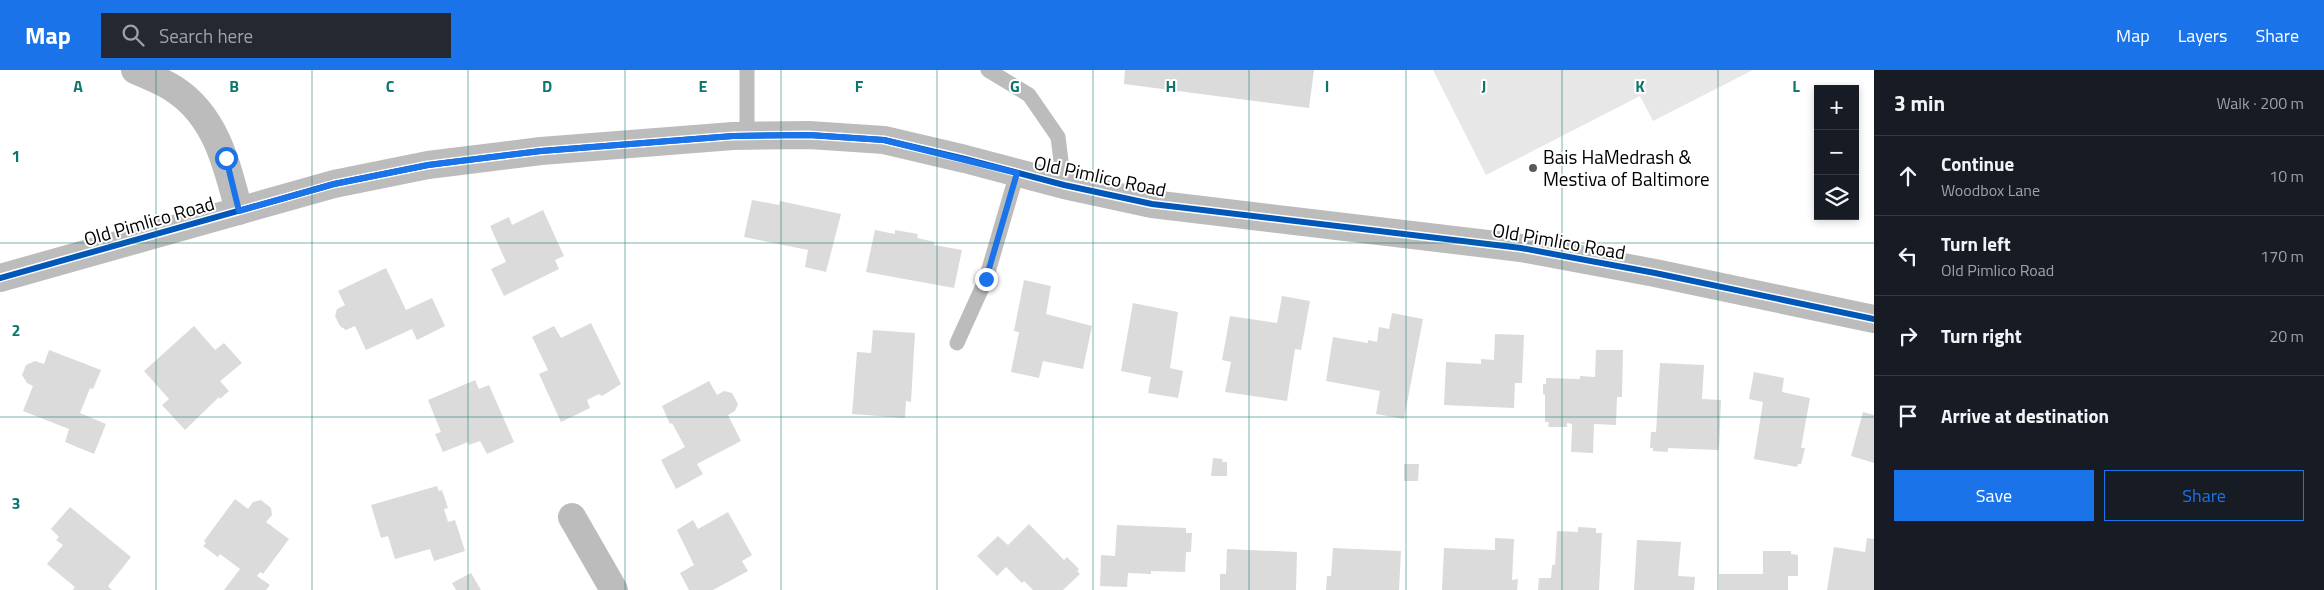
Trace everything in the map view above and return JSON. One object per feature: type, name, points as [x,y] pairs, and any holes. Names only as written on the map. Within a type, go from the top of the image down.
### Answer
[{"type":"street","points":[[135,70],[174,88],[198,108],[226,158],[239,211]]},
{"type":"street","name":"Old Pimlico Road","points":[[0,278],[334,184],[428,165],[541,151],[747,135],[809,135],[884,140],[1064,186],[1152,204],[1521,248],[1655,273],[1874,319]]},
{"type":"street","points":[[572,517],[614,590]]},
{"type":"lane","points":[[747,135],[748,70]]},
{"type":"lane","points":[[988,70],[1029,96],[1058,137],[1064,186]]},
{"type":"lane","points":[[957,343],[986,279],[1017,173]]},
{"type":"shaded area","points":[[1433,70],[1753,70],[1653,121],[1640,96],[1486,175]]},
{"type":"building","points":[[1125,70],[1314,70],[1309,108],[1124,84]]},
{"type":"building","points":[[752,200],[779,205],[780,201],[841,214],[826,272],[805,267],[808,250],[744,237]]},
{"type":"building","points":[[543,210],[564,256],[555,260],[559,269],[504,296],[491,269],[506,262],[490,226],[509,217],[512,225]]},
{"type":"building","points":[[875,230],[895,234],[895,230],[918,234],[917,238],[935,242],[934,245],[962,250],[954,288],[866,272]]},
{"type":"building","points":[[386,268],[406,310],[432,298],[445,326],[417,340],[412,329],[366,350],[355,326],[346,330],[340,326],[335,316],[337,309],[345,305],[338,291]]},
{"type":"building","points":[[1024,280],[1051,286],[1046,314],[1092,326],[1083,369],[1043,361],[1039,378],[1011,372],[1019,332],[1014,331]]},
{"type":"building","points":[[1282,296],[1310,301],[1301,350],[1295,349],[1287,401],[1225,392],[1231,362],[1222,360],[1230,316],[1277,323]]},
{"type":"building","points":[[1133,303],[1178,312],[1170,368],[1183,371],[1178,398],[1148,393],[1151,377],[1121,371]]},
{"type":"building","points":[[1392,313],[1423,319],[1404,419],[1376,414],[1380,391],[1326,381],[1333,337],[1368,343],[1368,340],[1377,342],[1379,327],[1389,329]]},
{"type":"building","points":[[591,323],[621,384],[602,396],[599,394],[587,400],[590,408],[561,422],[539,374],[548,370],[532,337],[554,326],[561,338]]},
{"type":"building","points":[[194,326],[215,350],[224,343],[242,363],[220,381],[229,391],[220,399],[219,397],[185,430],[162,405],[169,399],[144,371]]},
{"type":"building","points":[[873,330],[915,333],[911,402],[906,401],[905,418],[852,414],[857,352],[871,353]]},
{"type":"building","points":[[1495,334],[1524,335],[1522,383],[1515,383],[1514,408],[1444,405],[1446,362],[1481,364],[1481,359],[1494,360]]},
{"type":"building","points":[[49,350],[101,370],[93,389],[90,388],[80,413],[106,424],[94,454],[65,442],[69,429],[23,411],[33,386],[27,383],[22,375],[26,365],[35,361],[44,364]]},
{"type":"building","points":[[1596,350],[1623,350],[1622,397],[1617,397],[1616,425],[1594,424],[1593,453],[1571,452],[1572,424],[1567,423],[1567,427],[1548,427],[1549,422],[1545,422],[1543,384],[1546,384],[1546,378],[1580,379],[1580,376],[1595,377]]},
{"type":"building","points":[[1660,363],[1704,365],[1702,399],[1721,400],[1719,450],[1668,448],[1668,452],[1653,451],[1653,448],[1650,448],[1651,432],[1656,432]]},
{"type":"building","points":[[1754,372],[1784,378],[1782,392],[1810,398],[1801,448],[1805,448],[1801,464],[1798,464],[1797,467],[1754,459],[1763,402],[1749,399]]},
{"type":"building","points":[[475,380],[479,389],[489,385],[514,442],[487,454],[480,441],[469,445],[468,442],[443,452],[435,434],[441,432],[428,400]]},
{"type":"building","points":[[709,381],[717,395],[724,391],[732,393],[738,404],[735,411],[728,415],[741,441],[697,464],[703,474],[676,489],[661,460],[685,447],[672,423],[670,424],[662,406]]},
{"type":"building","points":[[1863,412],[1874,415],[1874,463],[1851,456]]},
{"type":"building","points":[[1213,458],[1223,459],[1222,462],[1227,462],[1227,476],[1211,476]]},
{"type":"building","points":[[1404,464],[1419,464],[1418,481],[1404,481]]},
{"type":"building","points":[[437,486],[439,491],[442,490],[448,508],[444,509],[448,522],[455,520],[465,551],[434,561],[430,549],[395,559],[388,536],[381,538],[371,505]]},
{"type":"building","points":[[235,499],[248,509],[253,502],[261,500],[271,508],[272,515],[266,522],[289,539],[263,574],[260,572],[257,576],[270,585],[266,590],[224,590],[240,569],[220,554],[218,557],[203,546],[206,543],[204,541]]},
{"type":"building","points":[[70,507],[131,557],[108,586],[112,590],[73,590],[75,587],[47,564],[63,545],[56,540],[59,537],[51,529]]},
{"type":"building","points":[[728,512],[752,555],[742,561],[748,571],[713,590],[689,590],[680,573],[694,565],[677,530],[693,520],[698,529]]},
{"type":"building","points":[[1029,524],[1064,560],[1067,557],[1079,569],[1077,571],[1080,574],[1063,590],[1033,590],[1024,581],[1022,583],[1006,567],[997,576],[977,556],[998,536],[1008,545]]},
{"type":"building","points":[[1117,525],[1186,528],[1186,533],[1192,533],[1191,552],[1186,552],[1185,572],[1151,571],[1151,574],[1128,573],[1127,587],[1100,586],[1101,555],[1115,556]]},
{"type":"building","points":[[1578,527],[1596,528],[1596,533],[1602,533],[1599,590],[1538,590],[1539,578],[1551,578],[1552,565],[1555,565],[1557,531],[1578,532]]},
{"type":"building","points":[[1495,538],[1514,539],[1512,580],[1518,579],[1517,590],[1442,590],[1444,548],[1495,550]]},
{"type":"building","points":[[1867,538],[1874,539],[1874,590],[1827,590],[1834,547],[1865,552]]},
{"type":"building","points":[[1637,540],[1681,542],[1678,576],[1695,577],[1694,590],[1634,590]]},
{"type":"building","points":[[1333,548],[1401,551],[1399,590],[1326,590],[1327,576],[1331,576]]},
{"type":"building","points":[[1227,549],[1297,552],[1296,590],[1220,590],[1220,574],[1226,574]]},
{"type":"building","points":[[1763,551],[1791,551],[1791,554],[1798,555],[1798,576],[1788,576],[1788,590],[1719,590],[1719,574],[1763,574]]},
{"type":"building","points":[[471,573],[481,590],[456,590],[452,583]]},
{"type":"cycle path","points":[[0,278],[334,184],[428,165],[541,151],[733,136],[809,135],[884,140],[1064,185],[1152,204],[1521,248],[1655,273],[1874,319]]},
{"type":"place","name":"Bais HaMedrash & Mestiva of Baltimore","points":[[1533,168]]},
{"type":"route","points":[[226,158],[239,211],[334,184],[428,165],[541,151],[733,136],[809,135],[884,140],[1017,173],[986,279]]}]
